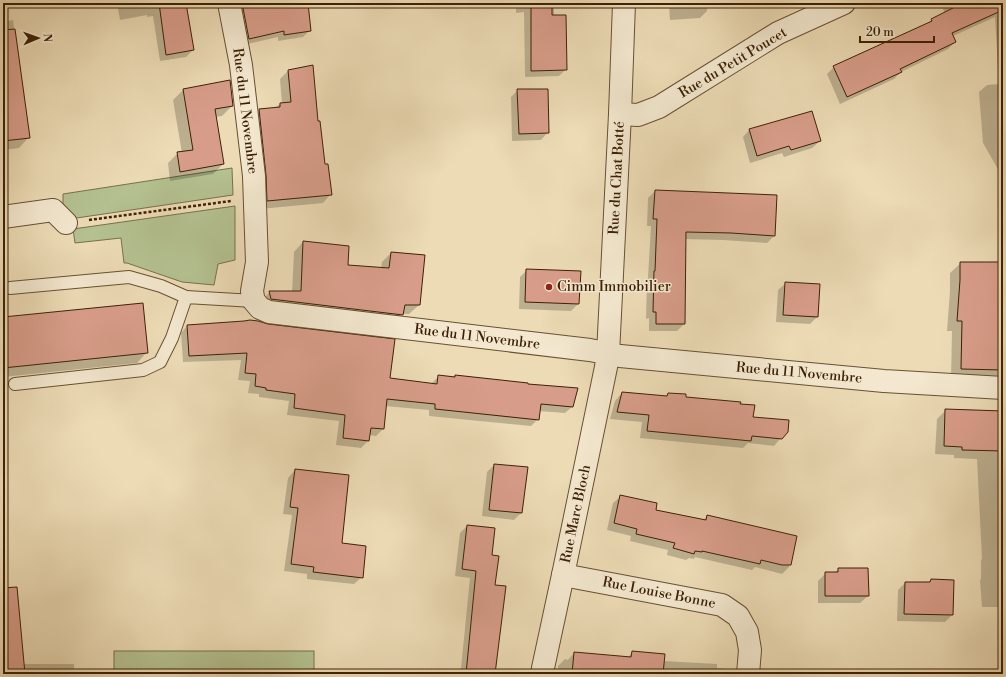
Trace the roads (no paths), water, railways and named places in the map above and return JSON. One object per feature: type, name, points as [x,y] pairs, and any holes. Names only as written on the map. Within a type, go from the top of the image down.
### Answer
[{"type":"street","name":"Rue du 11 Novembre","points":[[229,3],[241,65],[254,176],[257,262],[252,291],[254,301],[260,308],[269,312],[590,350],[608,354],[884,381],[1003,388]]},
{"type":"street","name":"Rue du Chat Botté","points":[[608,354],[624,3]]},
{"type":"street","name":"Rue du Petit Poucet","points":[[620,114],[638,115],[659,107],[778,34],[844,3]]},
{"type":"street","points":[[3,216],[53,210],[66,223]]},
{"type":"street","name":"Rue Marc Bloch","points":[[542,674],[542,668],[563,575],[608,354]]},
{"type":"street","name":"Rue Louise Bonne","points":[[563,575],[722,605],[738,616],[747,632],[750,650],[748,674]]},
{"type":"lane","points":[[10,288],[130,277],[161,286],[186,297],[254,301]]},
{"type":"lane","points":[[15,384],[143,370],[160,362],[172,338],[186,297]]},
{"type":"place","name":"Cimm Immobilier","points":[[549,287]]}]
